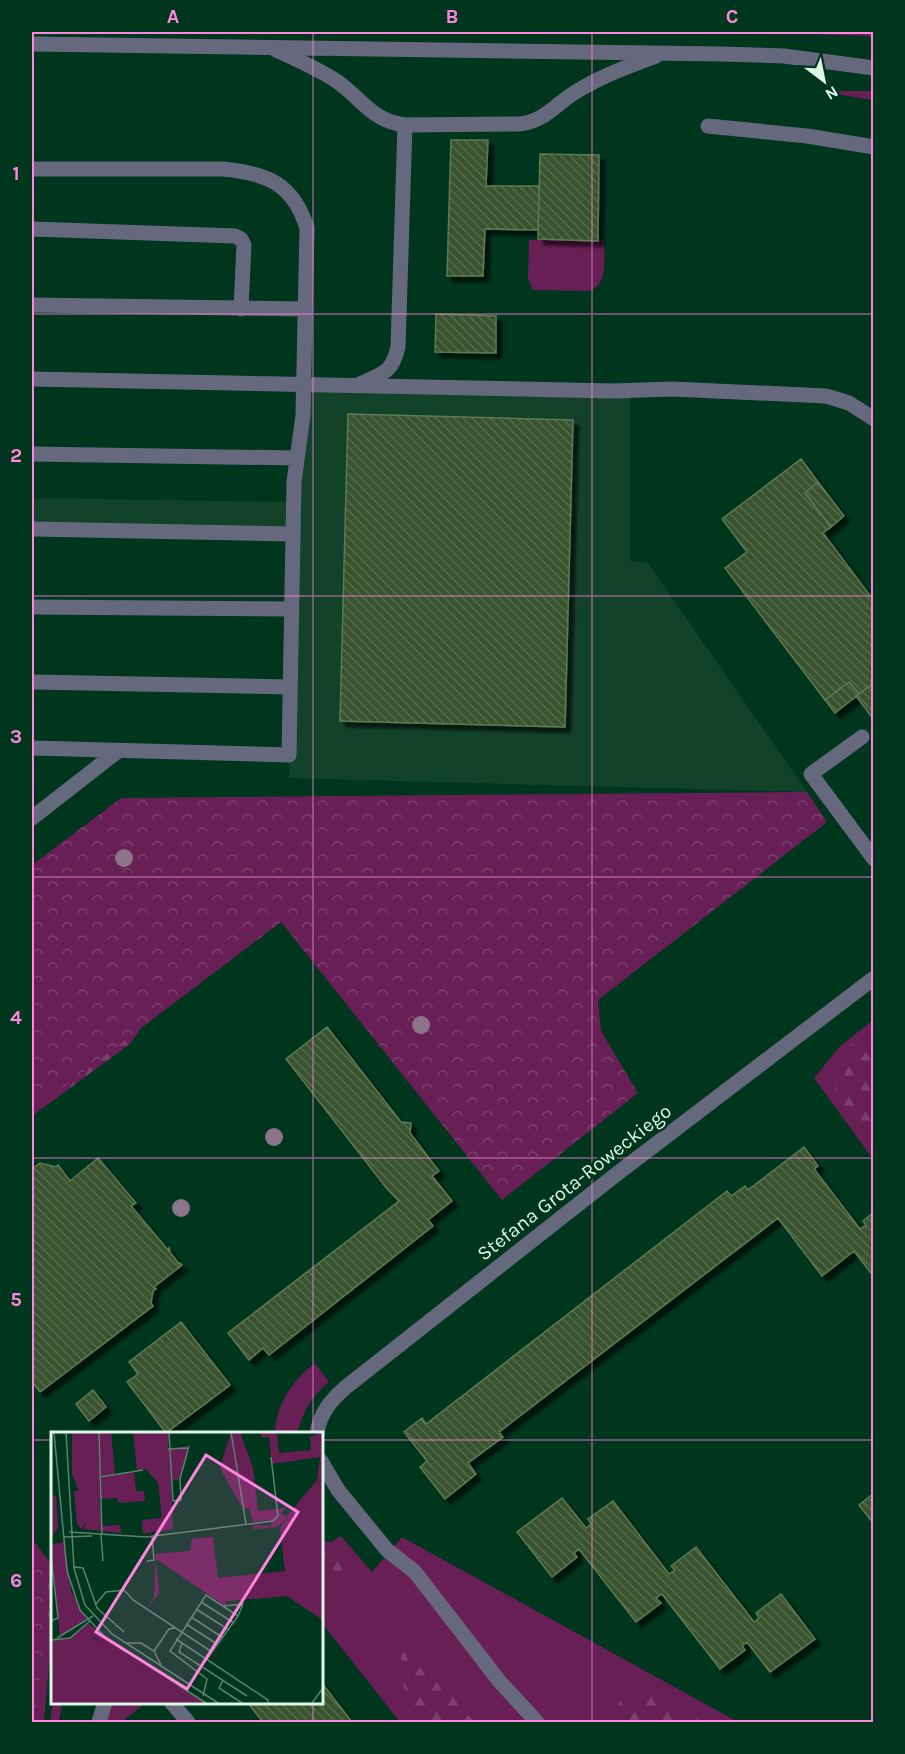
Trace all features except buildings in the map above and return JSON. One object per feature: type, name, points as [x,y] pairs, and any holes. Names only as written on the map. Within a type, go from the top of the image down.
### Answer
[{"type":"street","points":[[32,44],[784,56],[873,68]]},
{"type":"street","points":[[271,48],[315,68],[337,82],[356,96],[374,115],[390,123],[405,124],[519,124],[537,121],[577,91],[596,80],[662,53]]},
{"type":"street","points":[[358,385],[383,373],[394,362],[398,347],[405,124]]},
{"type":"street","points":[[708,126],[807,136],[873,147]]},
{"type":"street","points":[[32,169],[250,171],[268,177],[282,187],[303,215],[307,228],[303,415],[294,482],[289,755],[32,748]]},
{"type":"street","points":[[32,229],[235,236],[241,239],[244,245],[241,309]]},
{"type":"street","points":[[32,304],[305,309]]},
{"type":"street","points":[[32,380],[614,391],[672,389],[796,394],[826,396],[849,403],[873,419]]},
{"type":"street","points":[[32,454],[297,458]]},
{"type":"street","points":[[32,529],[293,534]]},
{"type":"street","points":[[32,607],[292,609]]},
{"type":"street","points":[[32,682],[290,687]]},
{"type":"street","points":[[862,737],[811,774],[873,859]]},
{"type":"street","points":[[32,818],[118,751]]},
{"type":"street","name":"Stefana Grota-Roweckiego","points":[[316,1432],[322,1414],[332,1400],[346,1387],[626,1167],[873,978]]},
{"type":"street","points":[[322,1463],[338,1490],[387,1550],[416,1572],[501,1682],[537,1722]]},
{"type":"street","points":[[99,1722],[104,1703]]},
{"type":"street","points":[[173,1703],[188,1722]]},
{"type":"shaded area","points":[[304,385],[630,390],[630,561],[648,563],[807,792],[289,778],[293,534],[32,529],[32,498],[294,502]]},
{"type":"green space","points":[[613,32],[737,32],[613,34]]},
{"type":"green space","points":[[761,32],[873,32],[873,37],[864,36]]},
{"type":"green space","points":[[816,91],[873,91],[873,100]]},
{"type":"green space","points":[[529,240],[604,240],[605,262],[600,283],[589,291],[533,290],[528,279]]},
{"type":"green space","points":[[807,792],[827,822],[598,1000],[601,1031],[638,1093],[502,1200],[281,922],[32,1111],[32,865],[121,798]]},
{"type":"green space","points":[[142,1020],[138,1033],[130,1044],[32,1116],[32,1080]]},
{"type":"green space","points":[[873,1020],[873,1159],[814,1078],[840,1046]]},
{"type":"green space","points":[[873,1027],[873,1146],[840,1099],[835,1087],[834,1074],[838,1061],[848,1048]]},
{"type":"green space","points":[[315,1363],[329,1382],[308,1405],[297,1432],[275,1432],[282,1403],[300,1377]]},
{"type":"green space","points":[[341,1536],[372,1572],[402,1537],[738,1722],[400,1722],[322,1623],[322,1541],[326,1546]]},
{"type":"green space","points":[[32,1539],[51,1564],[51,1644],[44,1722],[32,1722]]},
{"type":"green space","points":[[322,1539],[342,1549],[349,1556],[354,1568],[334,1577],[322,1576]]},
{"type":"green space","points":[[32,1553],[51,1579],[51,1608],[34,1722],[32,1722]]},
{"type":"green space","points":[[410,1644],[417,1648],[474,1722],[421,1722],[406,1694],[401,1671],[404,1651]]},
{"type":"green space","points":[[630,1691],[640,1691],[703,1722],[623,1722],[617,1709],[622,1696]]},
{"type":"green space","points":[[53,1703],[62,1703],[59,1722],[50,1722]]},
{"type":"green space","points":[[105,1703],[146,1703],[121,1722],[99,1722]]}]
